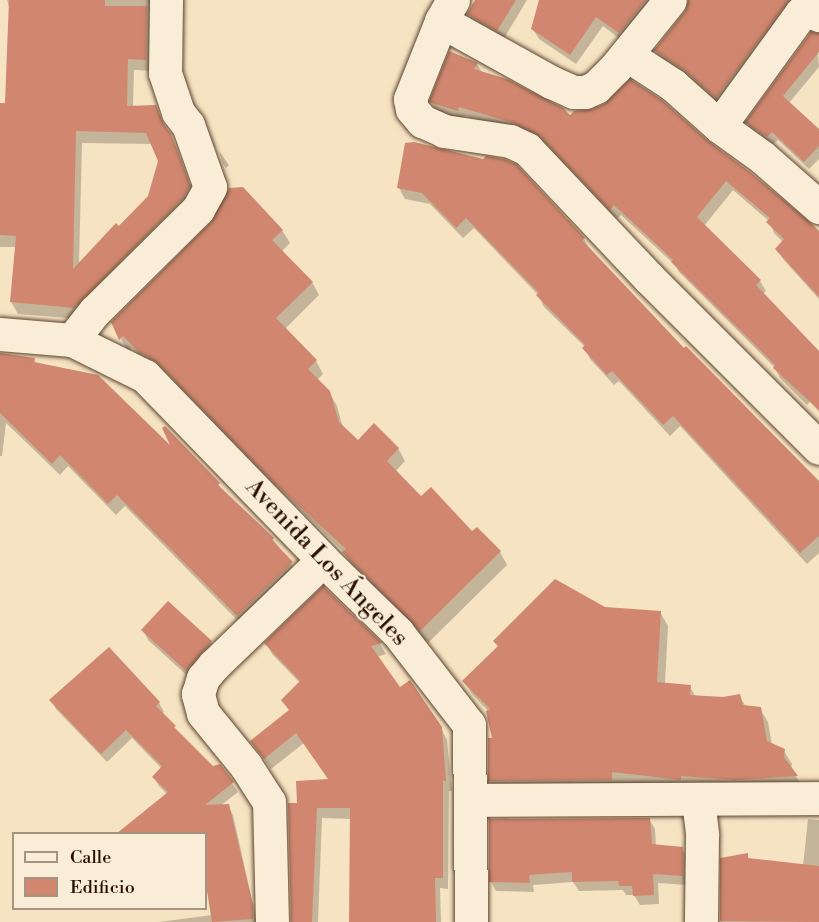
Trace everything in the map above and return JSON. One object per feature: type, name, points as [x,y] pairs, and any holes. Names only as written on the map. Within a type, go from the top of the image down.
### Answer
[{"type":"street","points":[[72,340],[95,311],[198,208],[210,187],[188,125],[178,112],[165,74],[166,0]]},
{"type":"street","points":[[670,0],[627,55],[596,87],[585,92],[573,92],[551,82],[447,10],[410,99],[412,109],[422,121],[444,131],[510,141],[527,149],[649,278],[819,448]]},
{"type":"street","points":[[719,126],[801,13],[809,11],[819,15]]},
{"type":"street","points":[[627,55],[673,85],[719,126],[762,157],[819,207]]},
{"type":"street","name":"Avenida Los Ángeles","points":[[0,334],[72,340],[145,376],[323,560],[398,633],[469,726],[471,922]]},
{"type":"street","points":[[272,922],[269,802],[246,766],[203,713],[198,694],[203,678],[214,665],[323,560]]},
{"type":"street","points":[[470,800],[819,798]]},
{"type":"street","points":[[698,800],[702,835],[701,922]]},
{"type":"building","points":[[9,0],[105,0],[105,6],[147,6],[146,60],[128,59],[127,106],[156,105],[163,123],[171,134],[190,185],[183,198],[74,308],[10,302],[16,236],[0,235],[0,103],[5,103]],"holes":[[[76,131],[146,133],[158,161],[148,196],[119,226],[116,223],[73,269]]]},
{"type":"building","points":[[475,0],[516,0],[497,31],[467,14]]},
{"type":"building","points":[[539,0],[646,0],[619,33],[596,17],[570,55],[531,29]]},
{"type":"building","points":[[688,0],[789,0],[716,98],[685,71],[654,50],[685,12]]},
{"type":"building","points":[[811,32],[819,33],[819,52],[783,96],[819,129],[819,146],[804,162],[772,132],[767,137],[745,122]]},
{"type":"building","points":[[449,51],[478,63],[474,69],[507,79],[563,108],[570,115],[574,111],[592,109],[604,104],[630,79],[662,100],[707,140],[750,172],[811,223],[819,231],[819,297],[775,249],[784,239],[766,222],[770,218],[726,181],[697,217],[761,280],[756,285],[819,351],[819,410],[773,368],[775,365],[671,262],[673,260],[614,205],[610,210],[540,136],[513,123],[459,107],[458,111],[429,101]]},
{"type":"building","points":[[414,142],[483,159],[486,156],[504,159],[516,164],[585,238],[582,240],[684,348],[686,346],[819,481],[819,536],[800,553],[673,416],[663,425],[612,371],[607,375],[582,348],[585,345],[536,295],[539,293],[466,218],[456,228],[422,193],[397,188],[405,143]]},
{"type":"building","points":[[243,187],[283,230],[272,240],[313,282],[276,318],[317,360],[308,369],[330,391],[339,422],[358,440],[374,423],[399,448],[387,461],[421,496],[431,487],[472,531],[477,527],[501,551],[420,631],[342,552],[346,549],[272,481],[158,363],[139,352],[123,336],[119,340],[111,322],[211,222],[229,188]]},
{"type":"building","points":[[0,353],[35,358],[34,362],[98,375],[170,445],[162,428],[165,426],[220,483],[218,485],[274,538],[272,540],[293,562],[237,616],[117,495],[108,504],[60,455],[52,464],[0,413]]},
{"type":"building","points":[[555,579],[605,607],[661,611],[657,682],[691,685],[690,695],[723,697],[740,694],[743,705],[761,707],[767,741],[785,749],[784,757],[798,776],[736,780],[681,776],[681,780],[612,772],[612,780],[488,781],[488,738],[492,738],[486,711],[490,709],[462,681],[498,646],[493,641]]},
{"type":"building","points":[[323,586],[382,643],[371,646],[400,687],[410,680],[442,727],[446,781],[443,781],[443,878],[435,878],[436,922],[349,922],[350,808],[317,808],[312,922],[291,922],[288,803],[297,803],[296,781],[328,779],[296,733],[264,759],[250,741],[289,710],[281,700],[300,681],[264,643]]},
{"type":"building","points":[[168,601],[212,641],[186,671],[141,630]]},
{"type":"building","points":[[109,647],[160,702],[156,706],[176,726],[174,727],[213,766],[220,764],[234,782],[205,805],[229,804],[253,905],[253,919],[212,922],[207,891],[207,832],[118,832],[168,792],[152,777],[162,766],[126,730],[101,754],[49,700]]},
{"type":"building","points":[[650,818],[652,844],[683,847],[683,876],[653,874],[654,895],[633,896],[632,886],[619,886],[618,881],[572,882],[572,872],[529,875],[530,883],[489,882],[489,819]]},
{"type":"building","points":[[748,853],[748,858],[819,866],[819,922],[720,921],[720,858]]}]
